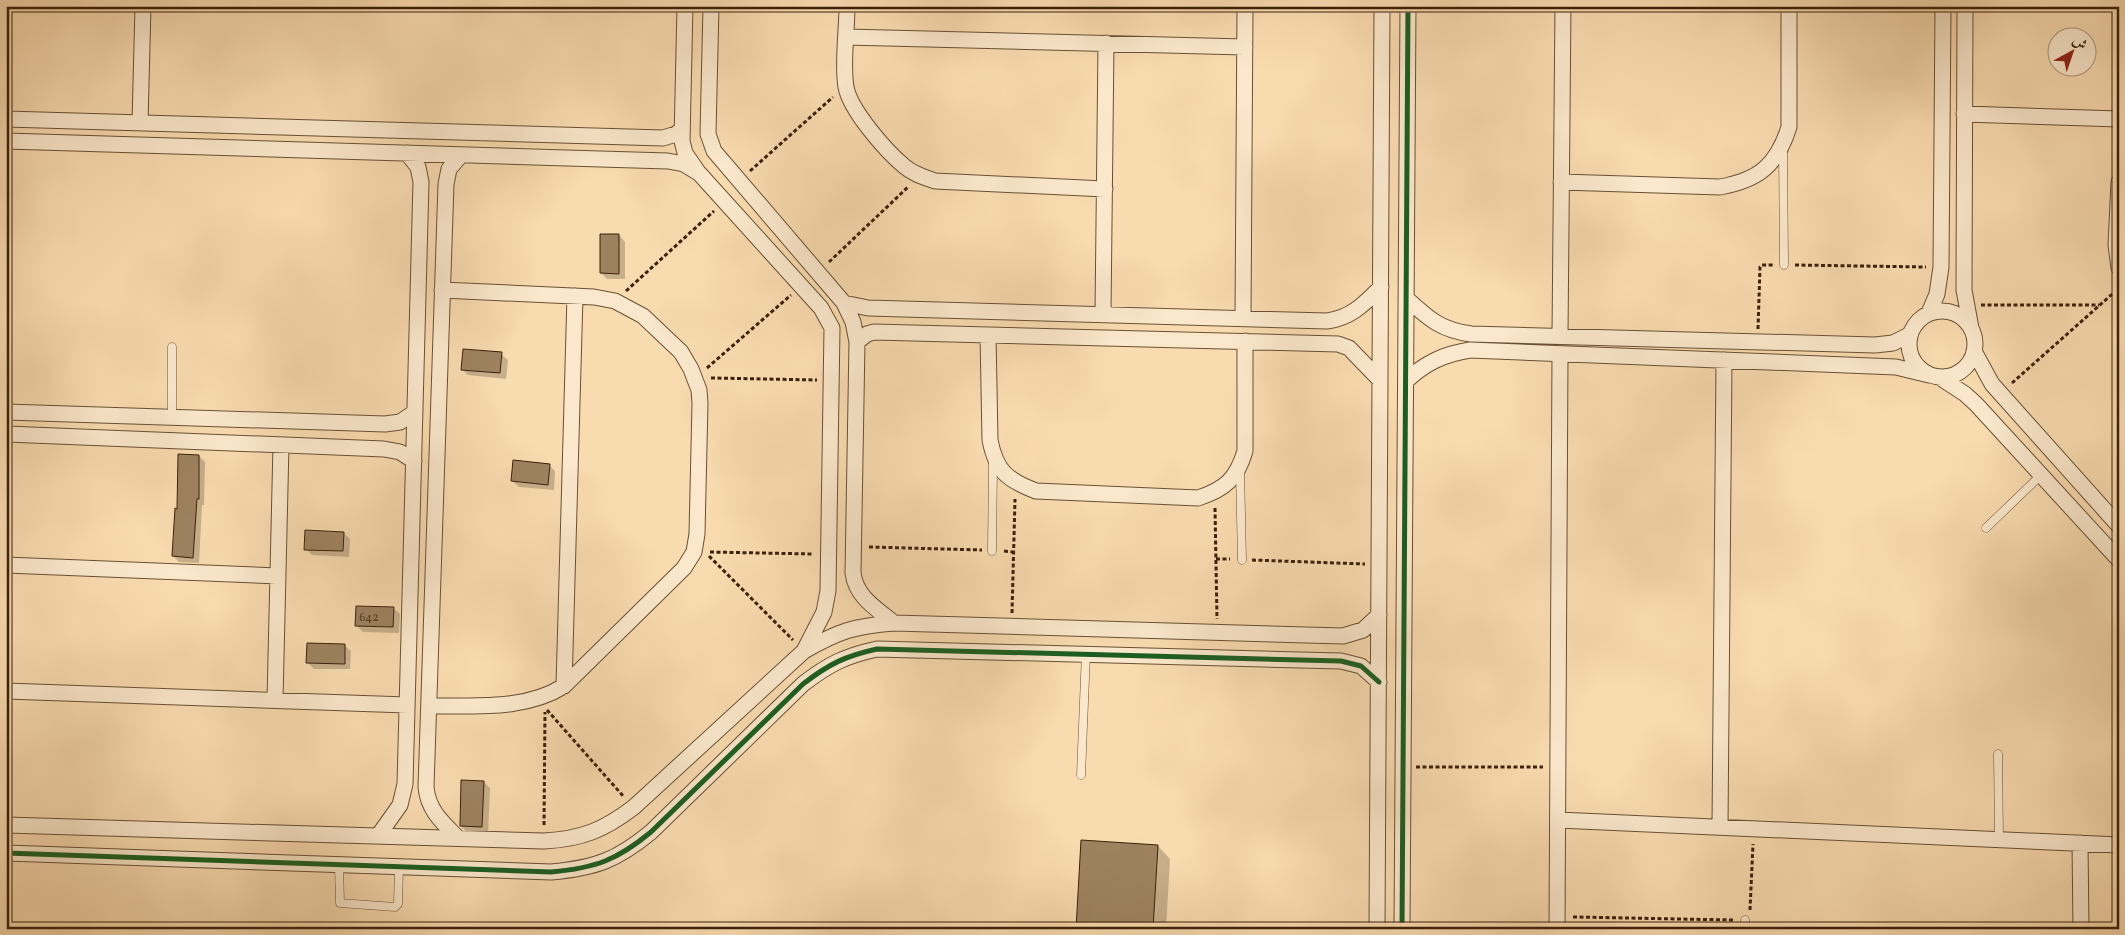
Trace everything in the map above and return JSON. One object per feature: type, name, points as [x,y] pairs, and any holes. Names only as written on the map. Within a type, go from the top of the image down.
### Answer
[{"type":"street","points":[[140,123],[143,6]]},
{"type":"street","points":[[711,6],[708,134],[714,151],[844,303],[853,322],[857,342],[854,583],[865,600],[894,623]]},
{"type":"street","points":[[847,6],[845,86],[848,98],[862,119],[905,167],[935,181],[1105,188]]},
{"type":"street","points":[[1243,318],[1245,6]]},
{"type":"street","points":[[1377,929],[1382,6]]},
{"type":"street","points":[[1402,929],[1408,6]]},
{"type":"street","points":[[1560,336],[1563,6]]},
{"type":"street","points":[[1562,182],[1720,186],[1740,183],[1757,175],[1772,162],[1783,146],[1789,127],[1789,6]]},
{"type":"street","points":[[1929,313],[1937,294],[1941,263],[1943,6]]},
{"type":"street","points":[[1406,381],[1419,368],[1434,359],[1470,350],[1896,367],[1934,376],[1955,375],[1962,371],[1972,358],[1974,351],[1974,335],[1966,305],[1963,259],[1965,6]]},
{"type":"street","points":[[685,7],[682,130],[685,152],[698,172],[724,202],[826,314],[832,328],[833,381],[827,602],[820,622],[804,651]]},
{"type":"street","points":[[846,37],[1245,47]]},
{"type":"street","points":[[1103,314],[1106,43]]},
{"type":"street","points":[[1964,114],[2119,119]]},
{"type":"street","points":[[6,119],[663,138],[682,130]]},
{"type":"street","points":[[72,121],[72,143]]},
{"type":"street","points":[[6,141],[668,162],[684,164],[698,172]]},
{"type":"street","points":[[378,836],[395,814],[404,795],[408,705],[420,182],[418,167],[407,153]]},
{"type":"street","points":[[458,838],[432,810],[427,799],[447,176],[453,163],[460,155]]},
{"type":"street","points":[[2119,182],[2116,245],[2119,268]]},
{"type":"street","points":[[1941,263],[1963,259]]},
{"type":"street","points":[[844,303],[868,308],[1327,321],[1340,320],[1352,314],[1381,287]]},
{"type":"street","points":[[429,706],[520,703],[544,697],[564,686],[684,568],[694,552],[697,534],[700,403],[695,378],[684,356],[643,316],[615,301],[575,296],[442,290]]},
{"type":"street","points":[[564,686],[575,296]]},
{"type":"street","points":[[1406,298],[1439,326],[1453,332],[1471,334],[1856,344],[1884,344],[1909,335]]},
{"type":"street","points":[[1971,328],[1965,320],[1948,311],[1939,310],[1929,313],[1917,321],[1909,335],[1909,350],[1912,358],[1922,371],[1965,394],[2119,560]]},
{"type":"street","points":[[1325,343],[1327,321]]},
{"type":"street","points":[[857,342],[867,334],[874,332],[1325,343],[1338,344],[1349,348],[1361,358],[1380,380]]},
{"type":"street","points":[[1470,350],[1471,334]]},
{"type":"street","points":[[988,335],[990,440],[994,457],[1002,472],[1015,484],[1036,491],[1198,498],[1215,492],[1230,482],[1240,468],[1245,451],[1245,341]]},
{"type":"street","points":[[1855,365],[1856,344]]},
{"type":"street","points":[[1974,351],[1985,373],[2003,396],[2119,526]]},
{"type":"street","points":[[1557,923],[1560,354]]},
{"type":"street","points":[[1720,827],[1724,360]]},
{"type":"street","points":[[1988,417],[2003,396]]},
{"type":"street","points":[[6,412],[385,424],[400,422],[415,412]]},
{"type":"street","points":[[6,434],[392,450],[400,452],[414,461]]},
{"type":"street","points":[[275,700],[281,445]]},
{"type":"street","points":[[1379,523],[1405,524]]},
{"type":"street","points":[[6,565],[278,576]]},
{"type":"street","points":[[6,825],[544,841],[568,839],[592,833],[614,822],[634,807],[804,651],[832,635],[854,628],[894,623],[1343,636],[1363,630],[1379,615]]},
{"type":"street","points":[[6,854],[551,872],[579,870],[605,862],[630,849],[651,832],[803,684],[825,667],[850,655],[877,649],[905,648],[1341,661],[1361,666],[1378,682]]},
{"type":"street","points":[[6,691],[408,705]]},
{"type":"street","points":[[712,735],[730,755]]},
{"type":"street","points":[[1558,820],[2119,844]]},
{"type":"street","points":[[2080,843],[2081,929]]},
{"type":"lane","points":[[1783,146],[1784,265]]},
{"type":"lane","points":[[172,347],[172,417]]},
{"type":"lane","points":[[992,551],[994,457]]},
{"type":"lane","points":[[1240,468],[1242,560]]},
{"type":"lane","points":[[1986,528],[2041,475]]},
{"type":"lane","points":[[1081,775],[1086,654]]},
{"type":"lane","points":[[1998,754],[1999,839]]},
{"type":"lane","points":[[339,865],[340,903],[395,907],[398,904],[399,867]]},
{"type":"lane","points":[[1745,929],[1746,920]]},
{"type":"path","points":[[630,6],[685,7]]},
{"type":"path","points":[[738,181],[845,86]]},
{"type":"path","points":[[818,273],[920,175]]},
{"type":"path","points":[[615,301],[724,202]]},
{"type":"path","points":[[1758,342],[1760,267],[1762,265],[1941,263]]},
{"type":"path","points":[[695,378],[802,286]]},
{"type":"path","points":[[2003,396],[2119,288]]},
{"type":"path","points":[[1966,305],[2099,305]]},
{"type":"path","points":[[695,378],[833,381]]},
{"type":"path","points":[[1012,626],[1015,484]]},
{"type":"path","points":[[1215,492],[1217,632]]},
{"type":"path","points":[[853,547],[1013,552]]},
{"type":"path","points":[[804,651],[705,552],[829,554]]},
{"type":"path","points":[[1216,559],[1379,565]]},
{"type":"path","points":[[544,841],[545,708],[634,807]]},
{"type":"path","points":[[1403,767],[1558,766]]},
{"type":"path","points":[[1557,923],[1749,919],[1754,828]]},
{"type":"building","points":[[600,234],[619,234],[619,274],[600,273]]},
{"type":"building","points":[[463,349],[502,352],[500,373],[461,370]]},
{"type":"building","points":[[178,454],[199,455],[199,499],[197,499],[193,558],[172,556],[175,508],[177,509]]},
{"type":"building","points":[[513,460],[550,464],[548,485],[511,481]]},
{"type":"building","points":[[305,530],[344,532],[343,551],[304,550]]},
{"type":"building","points":[[356,606],[394,607],[393,627],[355,626]]},
{"type":"building","points":[[307,643],[345,644],[345,664],[306,663]]},
{"type":"building","points":[[461,780],[484,781],[482,827],[460,826]]},
{"type":"building","points":[[1081,840],[1158,845],[1153,929],[1076,929]]},
{"type":"cycle path","points":[[1402,929],[1408,6]]},
{"type":"cycle path","points":[[6,853],[551,872],[581,868],[605,861],[639,842],[812,677],[846,658],[877,649],[1341,661],[1361,666],[1379,682]]}]
